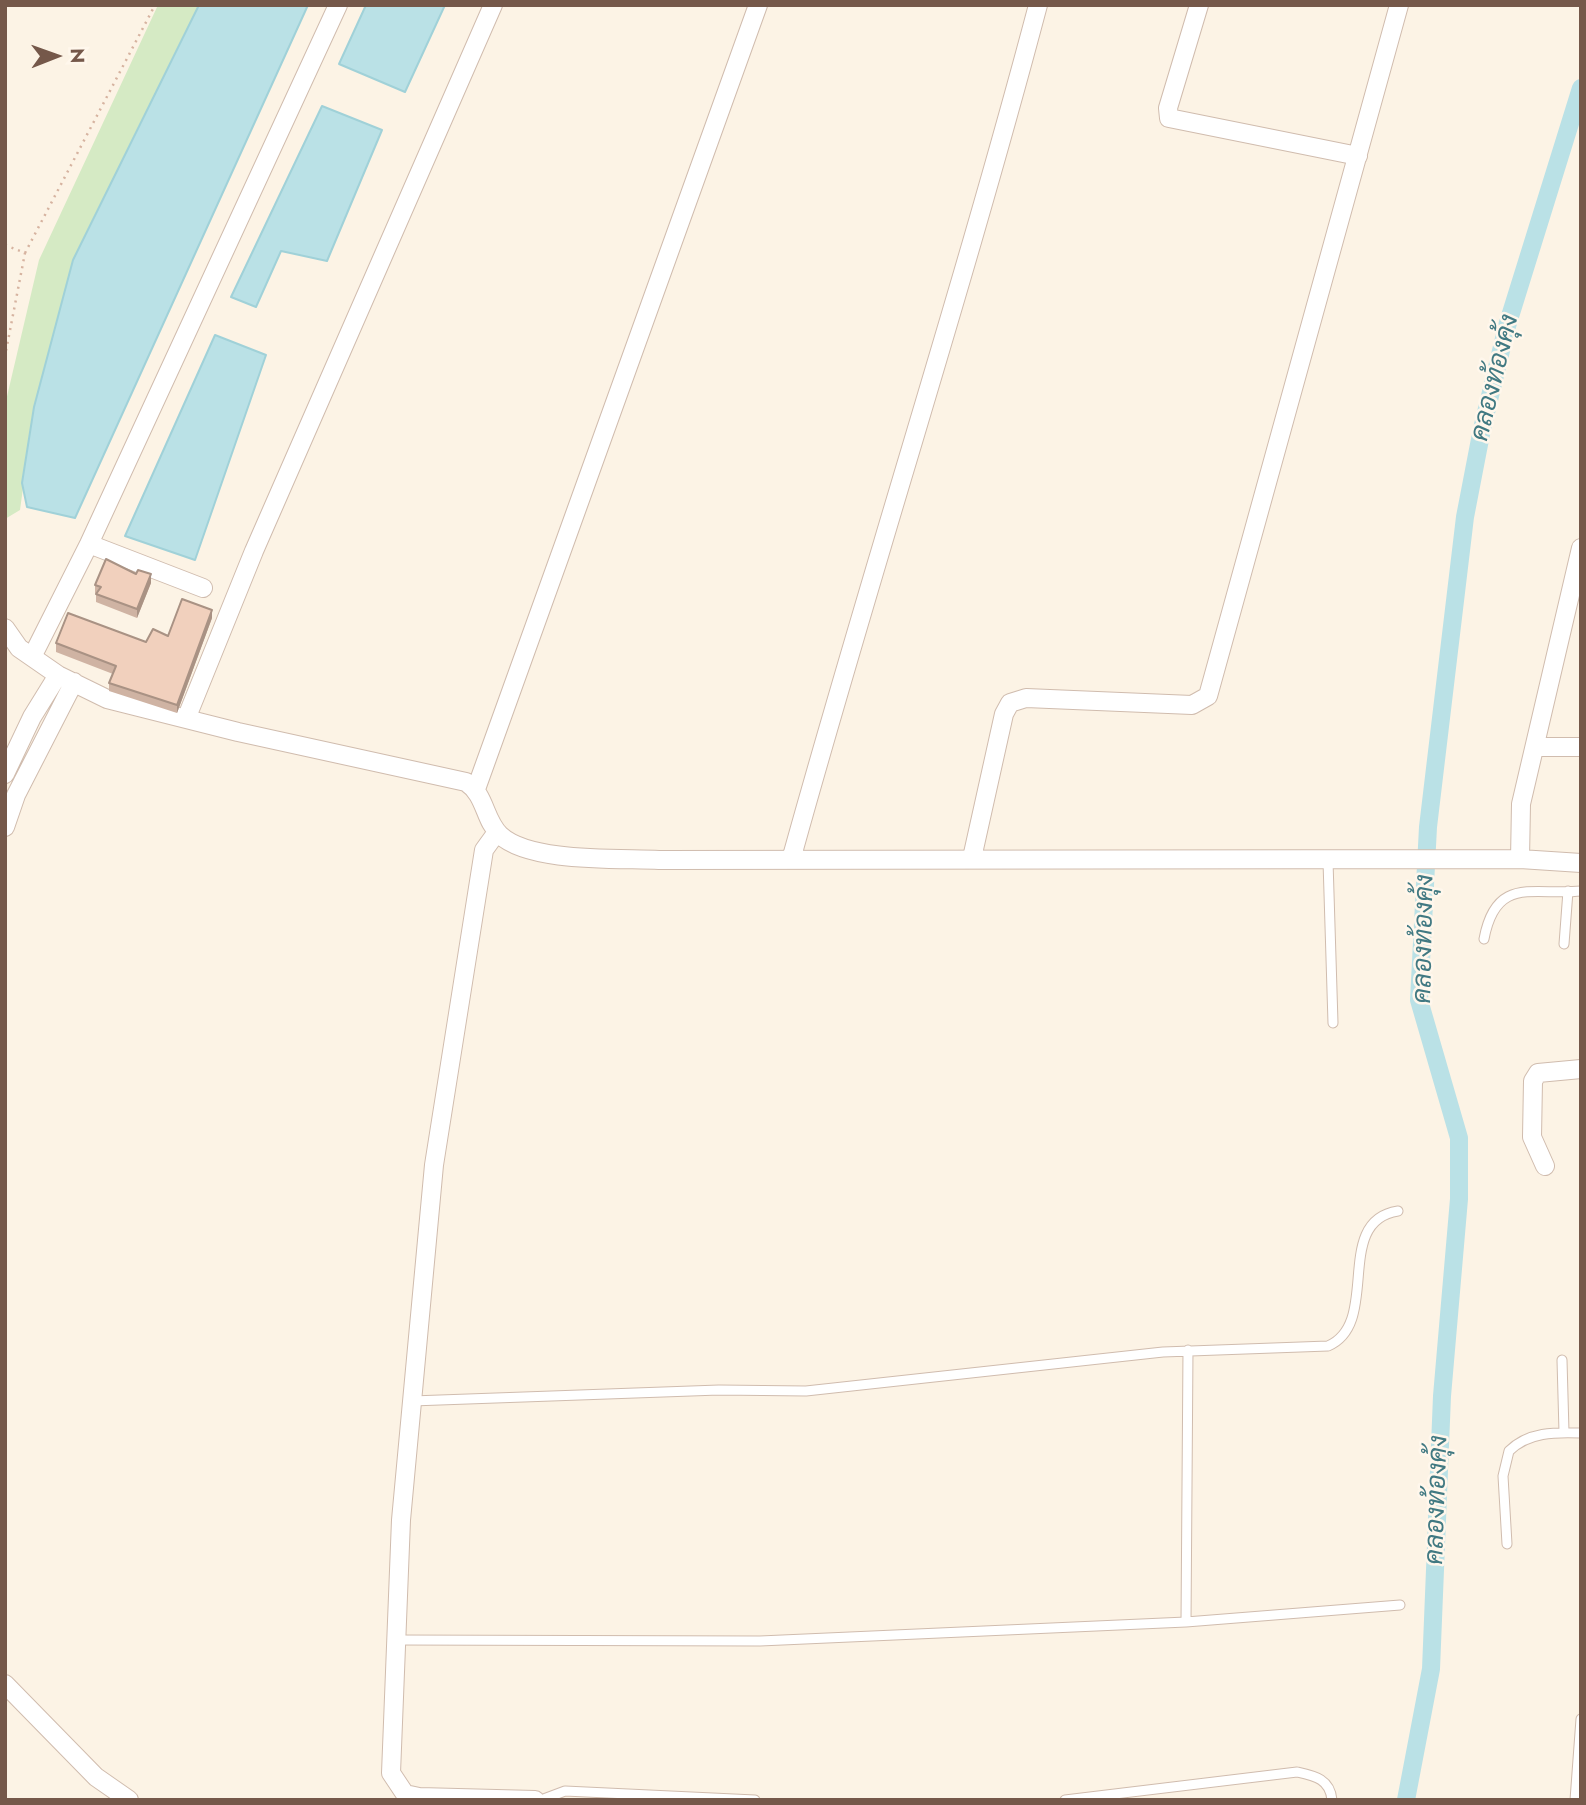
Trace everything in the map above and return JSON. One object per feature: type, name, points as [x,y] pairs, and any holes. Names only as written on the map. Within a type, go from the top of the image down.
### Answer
[{"type":"street","points":[[32,657],[89,544],[338,5]]},
{"type":"street","points":[[186,719],[254,551],[493,5]]},
{"type":"street","points":[[476,789],[758,5]]},
{"type":"street","points":[[791,860],[852,636],[1000,150],[1038,5]]},
{"type":"street","points":[[1199,5],[1168,108],[1169,118],[1358,156]]},
{"type":"street","points":[[972,858],[1004,714],[1010,703],[1026,698],[1192,705],[1209,696],[1399,5]]},
{"type":"street","points":[[89,544],[204,588]]},
{"type":"street","points":[[1520,859],[1521,804],[1581,548]]},
{"type":"street","points":[[5,628],[19,648],[66,679],[107,699],[466,782],[476,789],[497,832],[518,847],[568,855],[659,860],[972,858],[1413,862],[1520,859],[1581,863]]},
{"type":"street","points":[[5,774],[32,718],[66,679]]},
{"type":"street","points":[[5,827],[66,679]]},
{"type":"street","points":[[1535,747],[1581,747]]},
{"type":"street","points":[[497,832],[484,850],[435,1165],[401,1520],[391,1773],[405,1794],[418,1797],[535,1800]]},
{"type":"street","points":[[1545,1166],[1532,1137],[1533,1081],[1538,1073],[1581,1069]]},
{"type":"street","points":[[5,1684],[96,1777],[129,1800]]},
{"type":"lane","points":[[1328,861],[1334,1023]]},
{"type":"lane","points":[[1484,939],[1492,910],[1510,895],[1531,890],[1581,891]]},
{"type":"lane","points":[[1564,944],[1568,891]]},
{"type":"lane","points":[[412,1401],[719,1390],[806,1391],[1188,1350],[1313,1347],[1336,1342],[1344,1336],[1354,1315],[1361,1252],[1369,1233],[1380,1218],[1398,1211]]},
{"type":"lane","points":[[1186,1622],[1188,1350]]},
{"type":"lane","points":[[1562,1360],[1564,1433]]},
{"type":"lane","points":[[1507,1544],[1503,1476],[1509,1451],[1529,1438],[1581,1433]]},
{"type":"lane","points":[[396,1640],[760,1641],[1186,1622],[1400,1605]]},
{"type":"lane","points":[[1575,1800],[1581,1719]]},
{"type":"lane","points":[[1065,1800],[1297,1772],[1319,1777],[1328,1786],[1332,1800]]},
{"type":"lane","points":[[541,1800],[565,1791],[755,1800]]},
{"type":"path","points":[[5,356],[25,253],[155,5]]},
{"type":"path","points":[[5,245],[25,253]]},
{"type":"green space","points":[[158,5],[199,5],[73,260],[34,407],[20,510],[5,519],[5,405],[39,260]]},
{"type":"water","points":[[199,5],[308,5],[75,518],[27,507],[22,483],[34,407],[73,260]]},
{"type":"water","points":[[366,5],[445,5],[405,92],[339,64]]},
{"type":"water","points":[[322,106],[382,130],[327,261],[281,251],[256,307],[231,297]]},
{"type":"water","points":[[215,335],[266,355],[195,560],[125,536]]},
{"type":"building","points":[[106,559],[136,574],[138,570],[151,574],[137,609],[96,594],[101,587],[95,585]]},
{"type":"building","points":[[182,599],[212,610],[177,705],[109,683],[116,666],[56,643],[68,613],[146,642],[153,629],[168,636]]},
{"type":"waterway","name":"คลองท้องคุ้ง","points":[[1406,1800],[1431,1669],[1442,1396],[1459,1199],[1459,1138],[1419,1000],[1428,827],[1465,517],[1482,429],[1507,326],[1581,88]]}]
